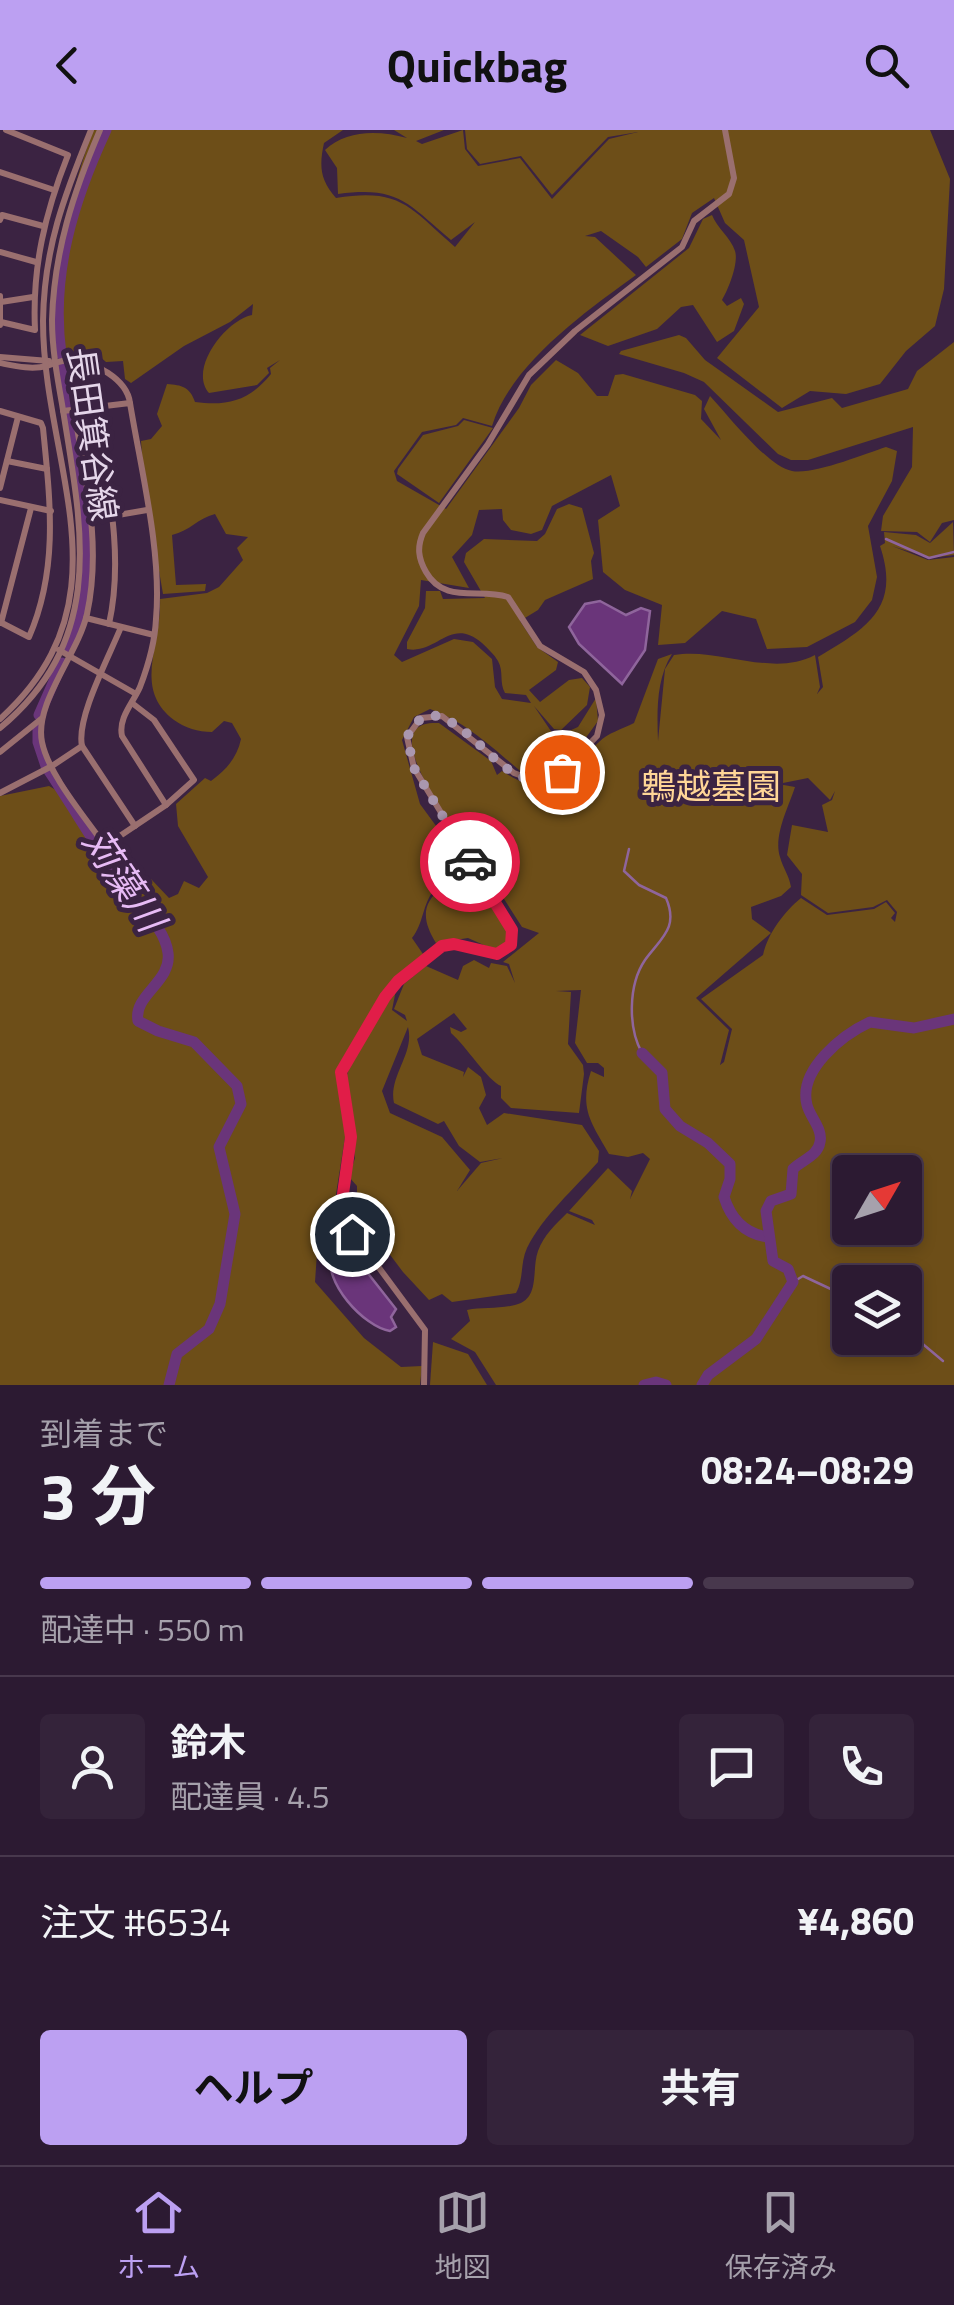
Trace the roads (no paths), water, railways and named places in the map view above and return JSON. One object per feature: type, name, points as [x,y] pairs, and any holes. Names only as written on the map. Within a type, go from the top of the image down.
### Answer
[{"type":"street","points":[[6,130],[68,155],[54,190],[36,262],[34,330],[0,324],[1,299],[33,297]]},
{"type":"street","points":[[424,1385],[425,1330],[340,1215],[351,1137],[341,1072],[392,986],[429,954],[454,944],[497,954],[507,950],[512,930],[414,768],[407,737],[421,718],[442,716],[514,773],[538,782],[562,772],[597,736],[602,715],[596,690],[584,672],[540,646],[508,598],[441,590],[424,570],[418,545],[423,532],[488,444],[530,376],[575,331],[682,246],[694,221],[729,194],[734,178],[725,130]]},
{"type":"street","name":"長田箕谷線","points":[[0,719],[57,649],[72,591],[75,544],[49,363],[46,262],[58,211],[94,131]]},
{"type":"street","points":[[0,172],[54,190]]},
{"type":"street","points":[[0,220],[2,215],[44,226]]},
{"type":"street","points":[[0,252],[36,262]]},
{"type":"street","points":[[0,360],[80,361],[119,380],[128,391],[158,571],[154,635],[136,694],[120,727],[166,806]]},
{"type":"street","name":"長田箕谷線","points":[[0,728],[37,689],[78,593],[82,543],[63,410],[49,363]]},
{"type":"street","points":[[63,410],[130,403]]},
{"type":"street","points":[[95,407],[116,570],[109,624]]},
{"type":"street","points":[[0,752],[41,719],[86,618],[94,546],[74,410]]},
{"type":"street","points":[[0,411],[40,423],[44,428],[52,546],[42,603],[29,637],[1,623],[30,508]]},
{"type":"street","points":[[0,488],[18,417]]},
{"type":"street","points":[[7,461],[47,469]]},
{"type":"street","points":[[0,500],[51,512]]},
{"type":"street","points":[[112,516],[147,510]]},
{"type":"street","points":[[86,618],[154,635]]},
{"type":"street","points":[[120,627],[82,717],[82,746],[135,826]]},
{"type":"street","points":[[57,649],[136,694]]},
{"type":"street","points":[[41,719],[43,746],[52,766],[106,846],[166,806],[194,780],[154,720],[132,703]]},
{"type":"street","points":[[0,793],[82,746]]},
{"type":"waterway","name":"苅藻川","points":[[61,354],[59,296],[67,239],[106,130]]},
{"type":"waterway","name":"苅藻川","points":[[63,366],[69,408]]},
{"type":"waterway","name":"苅藻川","points":[[68,649],[78,619],[87,561],[84,504],[70,415]]},
{"type":"waterway","points":[[886,539],[929,558],[954,552]]},
{"type":"waterway","name":"苅藻川","points":[[39,715],[62,663]]},
{"type":"waterway","name":"苅藻川","points":[[38,726],[38,742],[46,766]]},
{"type":"waterway","name":"苅藻川","points":[[49,771],[166,944],[168,963],[141,1003],[138,1021],[194,1042],[237,1086],[241,1104],[219,1147],[235,1214],[220,1304],[209,1329],[177,1354],[169,1385]]},
{"type":"waterway","points":[[629,849],[624,871],[639,885],[666,898],[670,917],[666,932],[645,960],[635,982],[632,1019],[642,1053]]},
{"type":"waterway","points":[[702,1385],[708,1375],[756,1339],[793,1282],[788,1269],[773,1261],[766,1211],[771,1201],[791,1194],[793,1169],[819,1147],[820,1132],[807,1105],[806,1092],[816,1067],[835,1045],[870,1022],[914,1028],[954,1019]]},
{"type":"waterway","points":[[642,1053],[662,1073],[665,1109],[680,1126],[708,1143],[730,1164],[724,1197],[735,1219],[752,1233],[768,1237]]},
{"type":"waterway","points":[[793,1282],[803,1276],[832,1290]]},
{"type":"waterway","points":[[922,1343],[943,1361]]},
{"type":"waterway","points":[[644,1385],[666,1385]]},
{"type":"park label","name":"鵯越墓園","points":[[711,787]]}]
